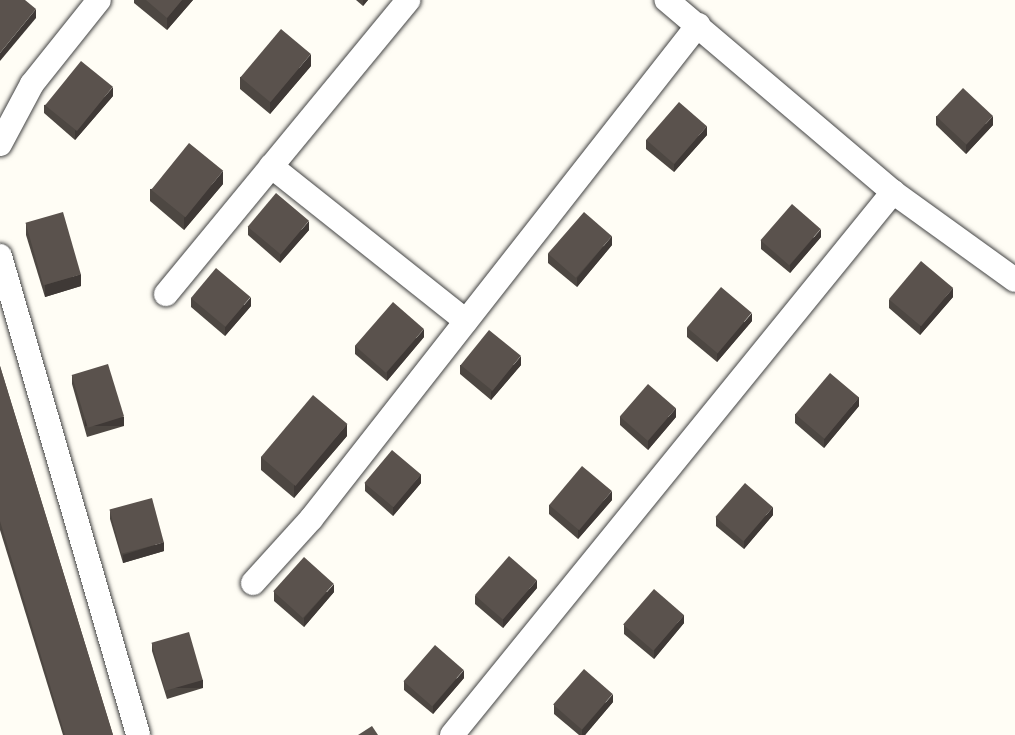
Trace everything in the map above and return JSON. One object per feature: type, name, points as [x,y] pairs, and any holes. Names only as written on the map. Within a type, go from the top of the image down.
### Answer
[{"type":"street","points":[[0,144],[32,84],[99,0]]},
{"type":"street","points":[[166,294],[408,0]]},
{"type":"street","points":[[667,0],[893,192],[1015,279]]},
{"type":"street","points":[[253,583],[312,519],[698,25]]},
{"type":"street","points":[[271,166],[466,321]]},
{"type":"street","points":[[452,735],[893,192]]},
{"type":"street","points":[[0,256],[138,735]]},
{"type":"building","points":[[0,0],[25,0],[36,9],[0,53]]},
{"type":"building","points":[[146,0],[182,0],[167,18]]},
{"type":"building","points":[[281,29],[311,54],[270,102],[241,77]]},
{"type":"building","points":[[81,61],[113,87],[77,131],[45,105]]},
{"type":"building","points":[[963,88],[993,116],[966,144],[936,117]]},
{"type":"building","points":[[679,102],[707,126],[674,164],[646,140]]},
{"type":"building","points":[[189,143],[223,171],[185,217],[151,190]]},
{"type":"building","points":[[276,193],[309,221],[281,254],[248,227]]},
{"type":"building","points":[[792,204],[821,229],[789,265],[761,240]]},
{"type":"building","points":[[63,212],[81,274],[43,285],[26,223]]},
{"type":"building","points":[[584,212],[612,236],[576,278],[548,254]]},
{"type":"building","points":[[921,261],[953,288],[921,326],[889,299]]},
{"type":"building","points":[[216,268],[250,297],[225,327],[191,298]]},
{"type":"building","points":[[721,287],[752,313],[718,353],[687,328]]},
{"type":"building","points":[[393,302],[424,329],[386,373],[355,346]]},
{"type":"building","points":[[489,330],[521,356],[493,391],[461,365]]},
{"type":"building","points":[[108,364],[124,417],[88,428],[72,375]]},
{"type":"building","points":[[0,366],[113,735],[65,735],[0,521]]},
{"type":"building","points":[[830,373],[859,397],[824,439],[795,414]]},
{"type":"building","points":[[648,384],[676,408],[648,441],[620,416]]},
{"type":"building","points":[[313,395],[347,424],[295,486],[261,457]]},
{"type":"building","points":[[392,450],[421,474],[393,507],[364,483]]},
{"type":"building","points":[[582,466],[612,491],[579,530],[549,505]]},
{"type":"building","points":[[745,483],[773,507],[743,541],[715,517]]},
{"type":"building","points":[[152,498],[164,542],[121,554],[109,509]]},
{"type":"building","points":[[509,556],[537,580],[503,620],[475,595]]},
{"type":"building","points":[[304,557],[334,584],[303,618],[273,591]]},
{"type":"building","points":[[654,589],[684,615],[653,651],[623,624]]},
{"type":"building","points":[[189,632],[203,680],[165,691],[152,643]]},
{"type":"building","points":[[435,645],[464,670],[432,706],[404,681]]},
{"type":"building","points":[[584,669],[613,694],[582,729],[553,704]]},
{"type":"building","points":[[372,726],[378,735],[358,735]]}]
